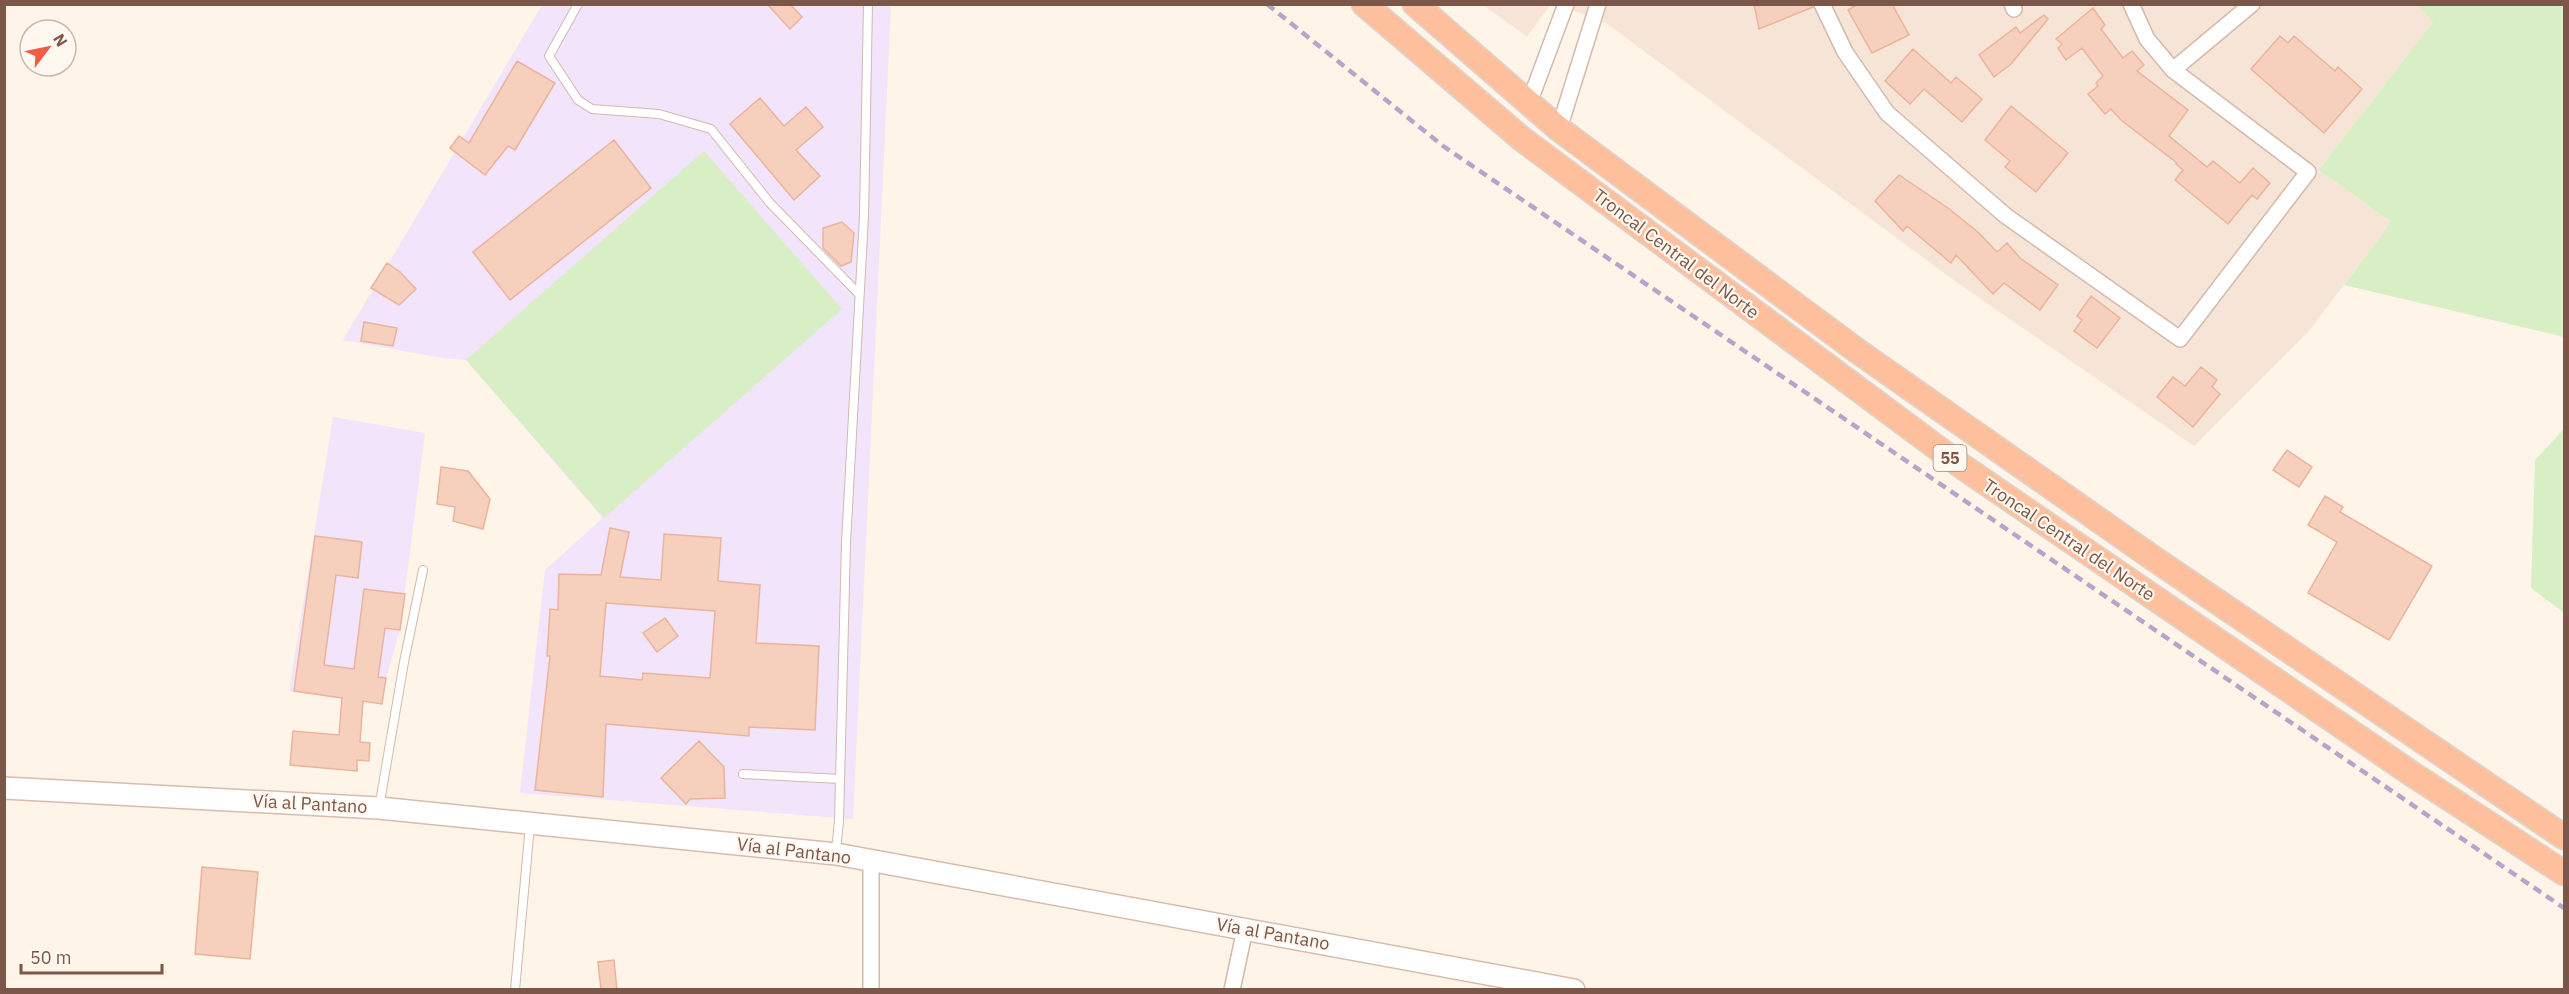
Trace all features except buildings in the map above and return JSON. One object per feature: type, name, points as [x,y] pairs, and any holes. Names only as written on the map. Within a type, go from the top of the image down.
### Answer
[{"type":"highway","name":"Troncal Central del Norte","points":[[1364,4],[1522,139],[1963,467],[2412,774],[2565,873]]},
{"type":"highway","name":"Troncal Central del Norte","points":[[1415,4],[1559,129],[1856,350],[2163,564],[2565,837]]},
{"type":"main road","name":"Vía al Pantano","points":[[4,788],[379,808],[836,854],[1574,990]]},
{"type":"street","points":[[1529,103],[1566,4]]},
{"type":"street","points":[[1559,129],[1598,4]]},
{"type":"street","points":[[1822,4],[1845,52],[1887,113],[2006,216],[2180,339],[2308,172],[2174,70],[2147,39],[2131,4]]},
{"type":"street","points":[[2174,70],[2252,4]]},
{"type":"street","points":[[871,861],[871,990]]},
{"type":"street","points":[[1232,990],[1245,929]]},
{"type":"lane","points":[[578,4],[549,56],[578,100],[592,109],[659,114],[711,129],[770,202],[859,294]]},
{"type":"lane","points":[[836,854],[840,821],[846,543],[864,216],[868,4]]},
{"type":"lane","points":[[379,808],[402,673],[423,570]]},
{"type":"lane","points":[[743,774],[840,778]]},
{"type":"lane","points":[[516,990],[530,825]]},
{"type":"shaded area","points":[[2418,4],[2433,22],[2319,170],[2391,222],[2309,331],[2194,446],[1959,284],[1606,23],[1559,5]]},
{"type":"shaded area","points":[[542,5],[891,5],[853,819],[520,793],[545,570],[603,518],[466,360],[442,358],[343,340]]},
{"type":"shaded area","points":[[1483,5],[1550,5],[1527,37]]},
{"type":"shaded area","points":[[333,417],[425,433],[400,630],[386,678],[382,704],[289,691]]},
{"type":"green space","points":[[2418,5],[2564,5],[2564,337],[2344,285],[2391,222],[2319,170],[2433,22]]},
{"type":"green space","points":[[704,151],[842,309],[604,518],[466,360]]},
{"type":"green space","points":[[2564,429],[2564,613],[2531,588],[2535,460]]},
{"type":"railway","points":[[1267,4],[1443,146],[2564,908]]}]
